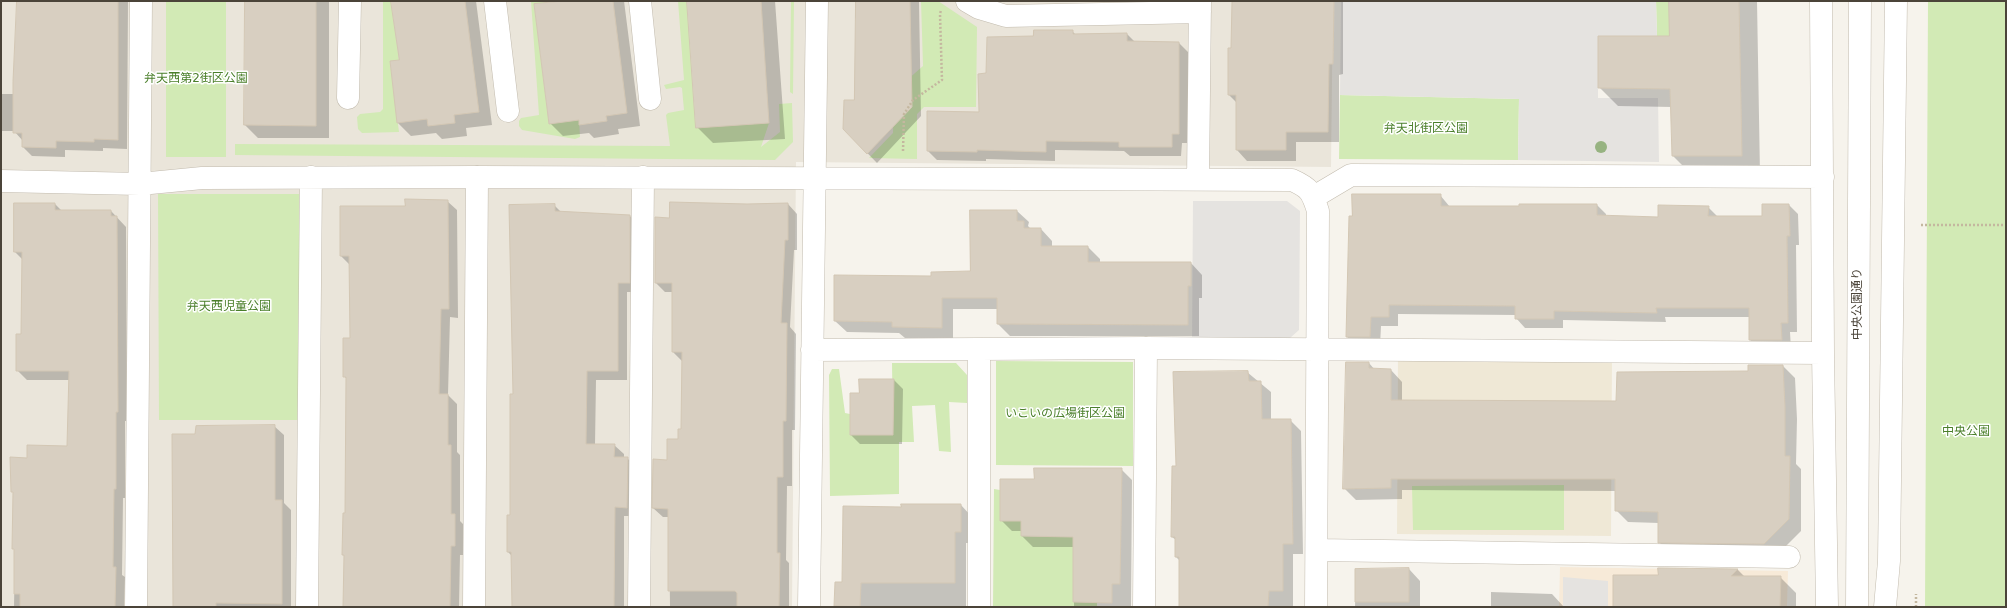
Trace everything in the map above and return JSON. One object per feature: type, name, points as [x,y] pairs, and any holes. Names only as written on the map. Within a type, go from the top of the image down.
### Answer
[{"type":"street","points":[[136,607],[141,1]]},
{"type":"street","points":[[348,98],[350,1]]},
{"type":"street","points":[[495,1],[508,110]]},
{"type":"street","points":[[640,1],[650,99]]},
{"type":"street","points":[[809,607],[817,1]]},
{"type":"street","points":[[968,1],[979,8],[1006,16],[1200,7],[1198,179]]},
{"type":"street","points":[[1822,1],[1823,353],[1827,607]]},
{"type":"street","name":"中央公園通り","points":[[1856,607],[1860,1]]},
{"type":"street","points":[[1885,607],[1889,561],[1896,1]]},
{"type":"street","points":[[1314,197],[1351,175],[1823,177]]},
{"type":"street","points":[[307,607],[311,177]]},
{"type":"street","points":[[1,181],[140,184],[202,178],[311,177],[1292,180],[1307,187],[1314,197],[1318,211],[1316,349],[1316,607]]},
{"type":"street","points":[[474,607],[477,177]]},
{"type":"street","points":[[639,607],[644,177]]},
{"type":"street","points":[[812,350],[1146,348],[1823,353]]},
{"type":"street","points":[[1144,607],[1146,348]]},
{"type":"street","points":[[979,349],[979,607]]},
{"type":"street","points":[[1317,550],[1789,557]]},
{"type":"path","points":[[899,179],[904,144],[904,114],[913,100],[942,80],[940,14],[943,7]]},
{"type":"path","points":[[1919,225],[2006,225]]},
{"type":"shaded area","points":[[1,1],[1333,1],[1331,167],[796,162],[792,607],[1,607]]},
{"type":"shaded area","points":[[1341,1],[1656,1],[1657,36],[1598,36],[1598,98],[1658,98],[1659,162],[1518,160],[1519,99],[1340,95]]},
{"type":"shaded area","points":[[1193,201],[1287,201],[1300,211],[1299,330],[1290,338],[1192,339]]},
{"type":"shaded area","points":[[1398,354],[1612,357],[1611,536],[1397,534]]},
{"type":"shaded area","points":[[1560,567],[1788,571],[1787,607],[1559,607]]},
{"type":"shaded area","points":[[1563,577],[1608,581],[1608,607],[1563,607]]},
{"type":"green space","name":"弁天西第2街区公園","points":[[166,1],[226,1],[226,157],[166,157]]},
{"type":"green space","points":[[383,1],[391,1],[399,60],[390,62],[399,132],[362,133],[358,129],[357,117],[360,114],[380,112],[383,109]]},
{"type":"green space","points":[[531,1],[544,1],[546,3],[534,5],[549,123],[579,120],[580,137],[575,139],[522,130],[519,126],[519,121],[521,118],[539,115]]},
{"type":"green space","points":[[678,1],[687,1],[696,128],[769,123],[761,147],[780,132],[779,104],[792,103],[793,142],[775,160],[235,155],[235,144],[670,146],[666,115],[668,113],[684,110],[682,88],[666,89],[664,85],[684,80]]},
{"type":"green space","points":[[791,1],[794,1],[793,94],[790,92]]},
{"type":"green space","points":[[921,1],[938,1],[977,27],[976,107],[924,107],[917,114],[917,159],[869,158],[893,133],[894,95],[898,88],[923,66]]},
{"type":"green space","points":[[1656,1],[1669,1],[1669,36],[1657,36]]},
{"type":"green space","name":"中央公園","points":[[1928,1],[2006,1],[2006,607],[1925,607]]},
{"type":"green space","name":"弁天北街区公園","points":[[1340,95],[1519,99],[1518,160],[1339,159]]},
{"type":"green space","name":"弁天西児童公園","points":[[158,194],[299,194],[301,420],[159,420]]},
{"type":"green space","name":"いこいの広場街区公園","points":[[996,361],[1133,362],[1133,466],[996,465]]},
{"type":"green space","points":[[892,363],[956,363],[967,375],[967,403],[949,402],[951,452],[939,451],[935,405],[912,406],[914,442],[899,442],[899,494],[830,496],[829,375],[832,369],[839,369],[845,413],[850,414],[850,435],[893,435]]},
{"type":"green space","points":[[1564,485],[1564,530],[1413,530],[1412,486]]},
{"type":"green space","points":[[994,489],[1000,490],[1000,521],[1021,521],[1021,536],[1077,537],[1073,551],[1073,602],[1097,602],[1097,607],[993,607]]},
{"type":"building","points":[[17,1],[118,1],[118,140],[94,139],[94,142],[56,141],[56,148],[22,147],[22,133],[13,133],[13,82]]},
{"type":"building","points":[[245,1],[316,1],[316,126],[244,125]]},
{"type":"building","points":[[391,1],[465,1],[479,112],[454,115],[455,123],[428,126],[427,119],[397,123],[390,61],[399,60]]},
{"type":"building","points":[[563,1],[613,1],[627,113],[606,116],[607,121],[579,125],[579,120],[549,124],[534,4]]},
{"type":"building","points":[[687,1],[761,1],[769,123],[696,128]]},
{"type":"building","points":[[856,1],[910,1],[912,107],[867,154],[843,129],[844,100],[854,100]]},
{"type":"building","points":[[1334,1],[1333,64],[1329,64],[1328,132],[1286,132],[1286,150],[1236,150],[1236,95],[1228,95],[1228,48],[1231,48],[1232,2]]},
{"type":"building","points":[[1669,1],[1739,1],[1742,156],[1672,156],[1670,89],[1598,88],[1598,36],[1669,36]]},
{"type":"building","points":[[1034,30],[1073,30],[1073,34],[1127,33],[1127,41],[1179,42],[1179,134],[1172,134],[1172,147],[1119,147],[1119,142],[1046,141],[1046,152],[977,150],[977,152],[927,151],[927,111],[979,112],[978,74],[986,73],[987,37],[1033,36]]},
{"type":"building","points":[[1352,194],[1441,194],[1441,206],[1597,204],[1597,215],[1658,217],[1658,205],[1709,206],[1708,216],[1762,216],[1762,204],[1789,204],[1790,236],[1787,236],[1788,323],[1781,323],[1782,340],[1749,340],[1749,308],[1656,308],[1657,313],[1554,311],[1554,319],[1515,319],[1515,306],[1389,305],[1389,317],[1371,317],[1370,337],[1346,337],[1349,216],[1352,216]]},
{"type":"building","points":[[405,199],[448,200],[449,309],[441,309],[439,394],[448,394],[448,445],[451,445],[451,514],[455,514],[455,546],[451,546],[450,607],[343,607],[344,555],[342,555],[343,513],[345,513],[346,377],[343,377],[343,338],[350,338],[349,256],[340,256],[340,206],[405,206]]},
{"type":"building","points":[[670,202],[747,204],[788,203],[788,240],[785,240],[781,323],[787,323],[786,421],[783,421],[783,477],[777,477],[777,553],[780,553],[779,607],[737,607],[737,593],[735,591],[668,591],[668,509],[652,508],[653,459],[667,460],[667,439],[678,439],[678,429],[681,429],[682,352],[672,352],[672,283],[655,283],[655,217],[669,218]]},
{"type":"building","points":[[14,203],[55,203],[55,210],[111,210],[111,216],[117,216],[118,412],[116,412],[116,489],[114,489],[113,567],[116,567],[115,607],[20,607],[20,594],[14,594],[14,549],[12,549],[13,492],[11,492],[10,457],[27,458],[27,445],[67,446],[69,371],[16,371],[16,334],[21,334],[22,252],[14,252]]},
{"type":"building","points":[[555,204],[555,211],[630,215],[630,283],[618,283],[618,371],[587,371],[586,444],[615,444],[614,457],[628,457],[627,508],[615,507],[614,607],[512,607],[511,552],[507,552],[507,515],[510,515],[510,394],[513,394],[509,205]]},
{"type":"building","points":[[970,210],[1017,210],[1017,221],[1024,221],[1024,228],[1041,228],[1041,246],[1088,246],[1088,262],[1191,262],[1191,286],[1188,286],[1188,325],[997,324],[997,298],[942,298],[942,328],[892,327],[892,322],[834,321],[834,275],[931,276],[931,272],[970,271]]},
{"type":"building","points":[[1346,362],[1369,362],[1369,368],[1391,369],[1391,400],[1616,401],[1617,372],[1748,371],[1748,365],[1783,365],[1785,456],[1790,456],[1789,519],[1764,544],[1658,543],[1658,512],[1615,511],[1615,479],[1391,479],[1391,488],[1343,489]]},
{"type":"building","points":[[1248,371],[1249,381],[1261,381],[1262,419],[1291,419],[1293,544],[1283,544],[1283,591],[1269,591],[1268,607],[1179,607],[1179,557],[1175,557],[1175,537],[1171,537],[1172,466],[1176,466],[1173,372]]},
{"type":"building","points":[[859,379],[894,379],[893,435],[850,435],[850,393],[859,393]]},
{"type":"building","points":[[275,425],[275,500],[282,500],[282,604],[216,603],[216,607],[173,607],[172,434],[195,434],[196,426]]},
{"type":"building","points":[[1034,468],[1122,468],[1120,584],[1112,584],[1112,603],[1073,602],[1073,537],[1021,536],[1021,521],[1000,521],[1000,479],[1034,479]]},
{"type":"building","points":[[901,504],[961,504],[961,532],[955,532],[955,583],[861,583],[860,607],[834,606],[835,582],[842,582],[843,506],[901,507]]},
{"type":"building","points":[[1409,568],[1409,602],[1355,602],[1355,569]]},
{"type":"building","points":[[1658,568],[1738,569],[1731,576],[1781,576],[1780,607],[1613,607],[1613,575],[1658,575]]}]
